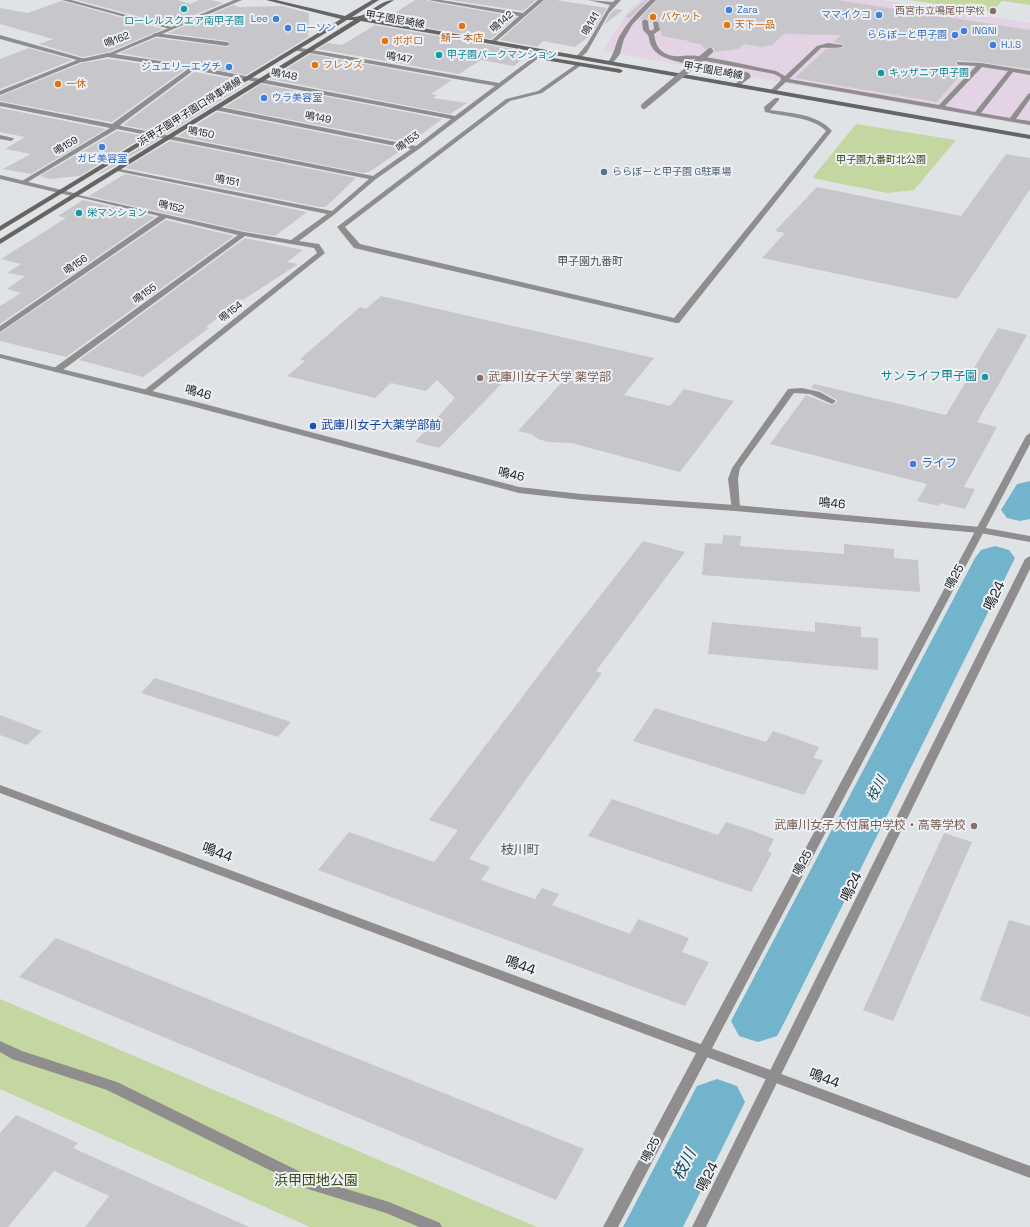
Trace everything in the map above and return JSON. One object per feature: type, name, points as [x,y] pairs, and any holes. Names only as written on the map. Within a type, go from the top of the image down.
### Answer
[{"type":"main road","points":[[269,0],[346,18]]},
{"type":"main road","name":"浜甲子園甲子園口停車場線","points":[[0,229],[376,0]]},
{"type":"main road","name":"浜甲子園甲子園口停車場線","points":[[0,242],[391,0]]},
{"type":"main road","name":"甲子園尼崎線","points":[[346,18],[360,19],[493,42],[579,61],[892,120]]},
{"type":"main road","name":"甲子園尼崎線","points":[[346,18],[353,23],[537,57],[610,62],[1030,138]]},
{"type":"street","points":[[65,0],[172,28]]},
{"type":"street","name":"鳴162","points":[[0,93],[83,60],[108,55],[239,0]]},
{"type":"street","points":[[431,0],[524,15]]},
{"type":"street","name":"鳴142","points":[[493,42],[541,0]]},
{"type":"street","points":[[590,0],[616,2]]},
{"type":"street","points":[[610,62],[617,54],[618,47],[637,14],[653,0]]},
{"type":"street","name":"鳴141","points":[[616,2],[579,61],[540,92],[508,100],[341,228],[357,246],[676,321],[829,131],[826,126],[815,122],[767,111],[766,108],[777,99]]},
{"type":"street","points":[[645,21],[646,30],[652,33]]},
{"type":"street","points":[[655,22],[656,30],[652,33],[653,45],[662,54],[681,61],[747,74],[748,77],[737,85]]},
{"type":"street","points":[[155,35],[227,44]]},
{"type":"street","points":[[0,37],[83,60]]},
{"type":"street","points":[[772,92],[819,47],[828,45],[840,46]]},
{"type":"street","name":"鳴147","points":[[295,49],[499,85]]},
{"type":"street","points":[[644,106],[710,51]]},
{"type":"street","name":"鳴148","points":[[108,55],[260,80],[455,118]]},
{"type":"street","name":"鳴153","points":[[291,243],[333,213],[374,178],[417,148],[537,57]]},
{"type":"street","points":[[678,59],[695,57],[712,59],[737,66],[776,72],[782,76],[784,80],[1030,123]]},
{"type":"street","points":[[940,108],[981,65]]},
{"type":"street","points":[[960,66],[981,65],[1030,73]]},
{"type":"street","name":"鳴159","points":[[24,182],[116,126],[193,68]]},
{"type":"street","points":[[977,114],[1012,70]]},
{"type":"street","points":[[1012,120],[1030,95]]},
{"type":"street","name":"鳴150","points":[[0,104],[374,178]]},
{"type":"street","name":"鳴149","points":[[215,108],[417,148]]},
{"type":"street","points":[[0,137],[11,139]]},
{"type":"street","name":"鳴151","points":[[117,169],[333,213]]},
{"type":"street","name":"鳴152","points":[[0,177],[244,234],[316,246]]},
{"type":"street","name":"鳴156","points":[[0,330],[164,216]]},
{"type":"street","name":"鳴155","points":[[57,370],[244,234]]},
{"type":"street","name":"鳴154","points":[[146,392],[321,254],[316,246]]},
{"type":"street","name":"鳴46","points":[[0,356],[146,392],[519,490],[581,498],[735,508],[980,530],[1030,539]]},
{"type":"street","points":[[735,508],[733,479],[736,468],[791,391],[809,391],[822,395],[832,401]]},
{"type":"street","name":"鳴25","points":[[610,1227],[1030,436]]},
{"type":"street","name":"鳴24","points":[[700,1227],[1030,559]]},
{"type":"street","name":"鳴44","points":[[0,789],[1030,1172]]},
{"type":"street","points":[[0,1046],[17,1054],[112,1086],[313,1185],[389,1208],[435,1227]]},
{"type":"shaded area","points":[[640,0],[881,0],[1030,23],[1030,126],[603,51],[629,10]]},
{"type":"green space","points":[[908,0],[1030,0],[1030,5],[1002,1],[992,12]]},
{"type":"green space","name":"甲子園九番町北公園","points":[[856,124],[956,140],[914,190],[888,193],[812,178]]},
{"type":"green space","name":"浜甲団地公園","points":[[0,999],[537,1227],[310,1227],[0,1089]]},
{"type":"building","points":[[77,0],[178,0],[190,4],[199,0],[211,0],[223,3],[171,25]]},
{"type":"building","points":[[415,0],[427,0],[516,17],[491,39],[384,20]]},
{"type":"building","points":[[451,0],[536,0],[523,11]]},
{"type":"building","points":[[545,0],[556,0],[607,8],[591,35],[575,47],[543,41],[537,47],[500,40]]},
{"type":"building","points":[[645,0],[648,0],[630,18],[625,17]]},
{"type":"building","name":"ららぽーと甲子園","points":[[657,0],[837,0],[1030,30],[1030,69],[957,60],[956,65],[967,67],[937,102],[795,78],[826,49],[844,47],[843,44],[834,42],[841,35],[784,34],[772,45],[760,47],[744,44],[738,49],[714,52],[714,48],[711,47],[705,49],[700,44],[662,36],[658,21],[653,20],[650,22],[646,18],[639,20]]},
{"type":"building","points":[[61,1],[163,29],[109,52],[83,57],[39,44],[53,39],[0,24],[0,8],[28,13]]},
{"type":"building","points":[[233,5],[239,7],[282,6],[309,13],[308,37],[246,75],[120,53],[156,38],[228,47],[231,44],[227,41],[168,33]]},
{"type":"building","points":[[615,9],[623,10],[604,25],[610,14]]},
{"type":"building","points":[[375,25],[530,52],[514,66],[481,60],[459,74],[318,49],[328,43],[342,45]]},
{"type":"building","points":[[29,48],[72,60],[0,89],[0,59]]},
{"type":"building","points":[[310,54],[452,80],[431,94],[438,95],[433,98],[467,103],[450,114],[270,79]]},
{"type":"building","points":[[108,59],[184,70],[112,122],[0,101],[0,96],[82,63]]},
{"type":"building","points":[[194,72],[238,80],[154,131],[123,125]]},
{"type":"building","points":[[250,82],[167,134],[164,133]]},
{"type":"building","points":[[261,84],[442,119],[410,143],[225,107]]},
{"type":"building","points":[[0,108],[106,129],[31,174],[3,169],[31,154],[5,149],[25,137],[0,132]]},
{"type":"building","points":[[217,112],[403,149],[369,172],[363,173],[178,136]]},
{"type":"building","points":[[117,131],[145,136],[80,176],[49,179],[40,176]]},
{"type":"building","points":[[156,138],[159,139],[103,173],[97,174]]},
{"type":"building","points":[[170,141],[356,178],[325,207],[319,207],[125,168]]},
{"type":"building","points":[[1006,154],[1030,158],[1030,189],[957,299],[762,258],[785,233],[775,231],[817,187],[961,216]]},
{"type":"building","points":[[125,174],[307,212],[275,236],[244,231],[89,196]]},
{"type":"building","points":[[83,200],[155,217],[0,324],[0,306],[21,293],[7,289],[25,276],[7,273],[21,264],[1,259],[66,218],[58,216]]},
{"type":"building","points":[[166,220],[234,236],[66,357],[0,341],[0,333]]},
{"type":"building","points":[[245,238],[303,250],[287,262],[298,264],[243,300],[241,299],[206,327],[209,328],[143,377],[79,360]]},
{"type":"building","points":[[381,296],[654,358],[624,395],[670,406],[684,389],[734,401],[680,472],[571,443],[548,442],[538,439],[531,434],[518,431],[563,381],[515,370],[439,448],[415,442],[455,398],[437,380],[426,391],[391,383],[375,398],[287,376],[305,361],[300,359],[360,307],[366,309]]},
{"type":"building","name":"ライフ","points":[[998,328],[1027,335],[977,422],[997,427],[964,487],[975,489],[965,509],[940,503],[939,506],[917,501],[927,484],[770,444],[806,395],[831,405],[837,402],[837,400],[821,391],[811,388],[814,384],[946,415]]},
{"type":"building","points":[[723,535],[741,536],[740,546],[844,554],[844,544],[894,549],[894,558],[918,560],[920,592],[702,575],[705,543],[722,544]]},
{"type":"building","points":[[643,541],[685,552],[596,671],[602,673],[469,859],[490,867],[481,880],[535,899],[542,888],[559,894],[552,905],[630,934],[638,919],[689,938],[682,952],[709,962],[685,1006],[318,870],[349,832],[434,862],[458,830],[429,820],[554,655]]},
{"type":"building","points":[[712,622],[815,632],[815,622],[861,627],[861,637],[878,638],[878,670],[708,654]]},
{"type":"building","points":[[155,678],[291,722],[278,737],[141,693]]},
{"type":"building","points":[[655,708],[766,742],[773,731],[819,747],[813,758],[823,760],[804,795],[633,741]]},
{"type":"building","points":[[0,715],[42,731],[27,745],[0,735]]},
{"type":"building","points":[[612,799],[718,835],[726,822],[745,828],[774,839],[768,851],[772,853],[751,892],[588,836]]},
{"type":"building","points":[[944,833],[972,842],[893,1021],[863,1010]]},
{"type":"building","points":[[1009,920],[1030,926],[1030,1017],[980,1000]]},
{"type":"building","points":[[56,938],[584,1149],[556,1200],[19,977]]},
{"type":"building","points":[[16,1115],[78,1143],[73,1148],[249,1227],[85,1227],[109,1196],[54,1171],[8,1227],[0,1227],[0,1133]]},
{"type":"waterway","name":"枝川","points":[[1020,510],[1030,492]]},
{"type":"waterway","name":"枝川","points":[[758,1021],[995,558]]},
{"type":"waterway","name":"枝川","points":[[653,1227],[717,1102]]},
{"type":"place","name":"ローレルスクエア南甲子園","points":[[184,9]]},
{"type":"place","name":"Zara","points":[[729,10]]},
{"type":"place","name":"西宮市立鳴尾中学校","points":[[993,11]]},
{"type":"place","name":"ママイクコ","points":[[879,15]]},
{"type":"place","name":"バケット","points":[[653,17]]},
{"type":"place","name":"Lee","points":[[276,19]]},
{"type":"place","name":"天下一品","points":[[727,25]]},
{"type":"place","name":"鯖一 本店","points":[[462,26]]},
{"type":"place","name":"ローソン","points":[[288,28]]},
{"type":"place","name":"INGNI","points":[[964,31]]},
{"type":"place","name":"ららぽーと甲子園","points":[[955,35]]},
{"type":"place","name":"ポポロ","points":[[385,41]]},
{"type":"place","name":"H.I.S","points":[[993,45]]},
{"type":"place","name":"甲子園パークマンション","points":[[439,55]]},
{"type":"place","name":"フレンズ","points":[[315,65]]},
{"type":"place","name":"ジュエリーエグチ","points":[[229,67]]},
{"type":"place","name":"キッザニア甲子園","points":[[881,73]]},
{"type":"place","name":"一休","points":[[58,84]]},
{"type":"place","name":"ウラ美容室","points":[[264,98]]},
{"type":"place","name":"ガビ美容室","points":[[102,147]]},
{"type":"place","name":"ららぽーと甲子園 G駐車場","points":[[604,172]]},
{"type":"place","name":"栄マンション","points":[[79,213]]},
{"type":"place","name":"サンライフ甲子園","points":[[985,377]]},
{"type":"place","name":"武庫川女子大学 薬学部","points":[[480,378]]},
{"type":"place","name":"武庫川女子大薬学部前","points":[[313,426]]},
{"type":"place","name":"ライフ","points":[[913,464]]},
{"type":"place","name":"武庫川女子大付属中学校・高等学校","points":[[974,826]]},
{"type":"district","name":"甲子園九番町","points":[[590,262]]},
{"type":"district","name":"枝川町","points":[[520,850]]}]
